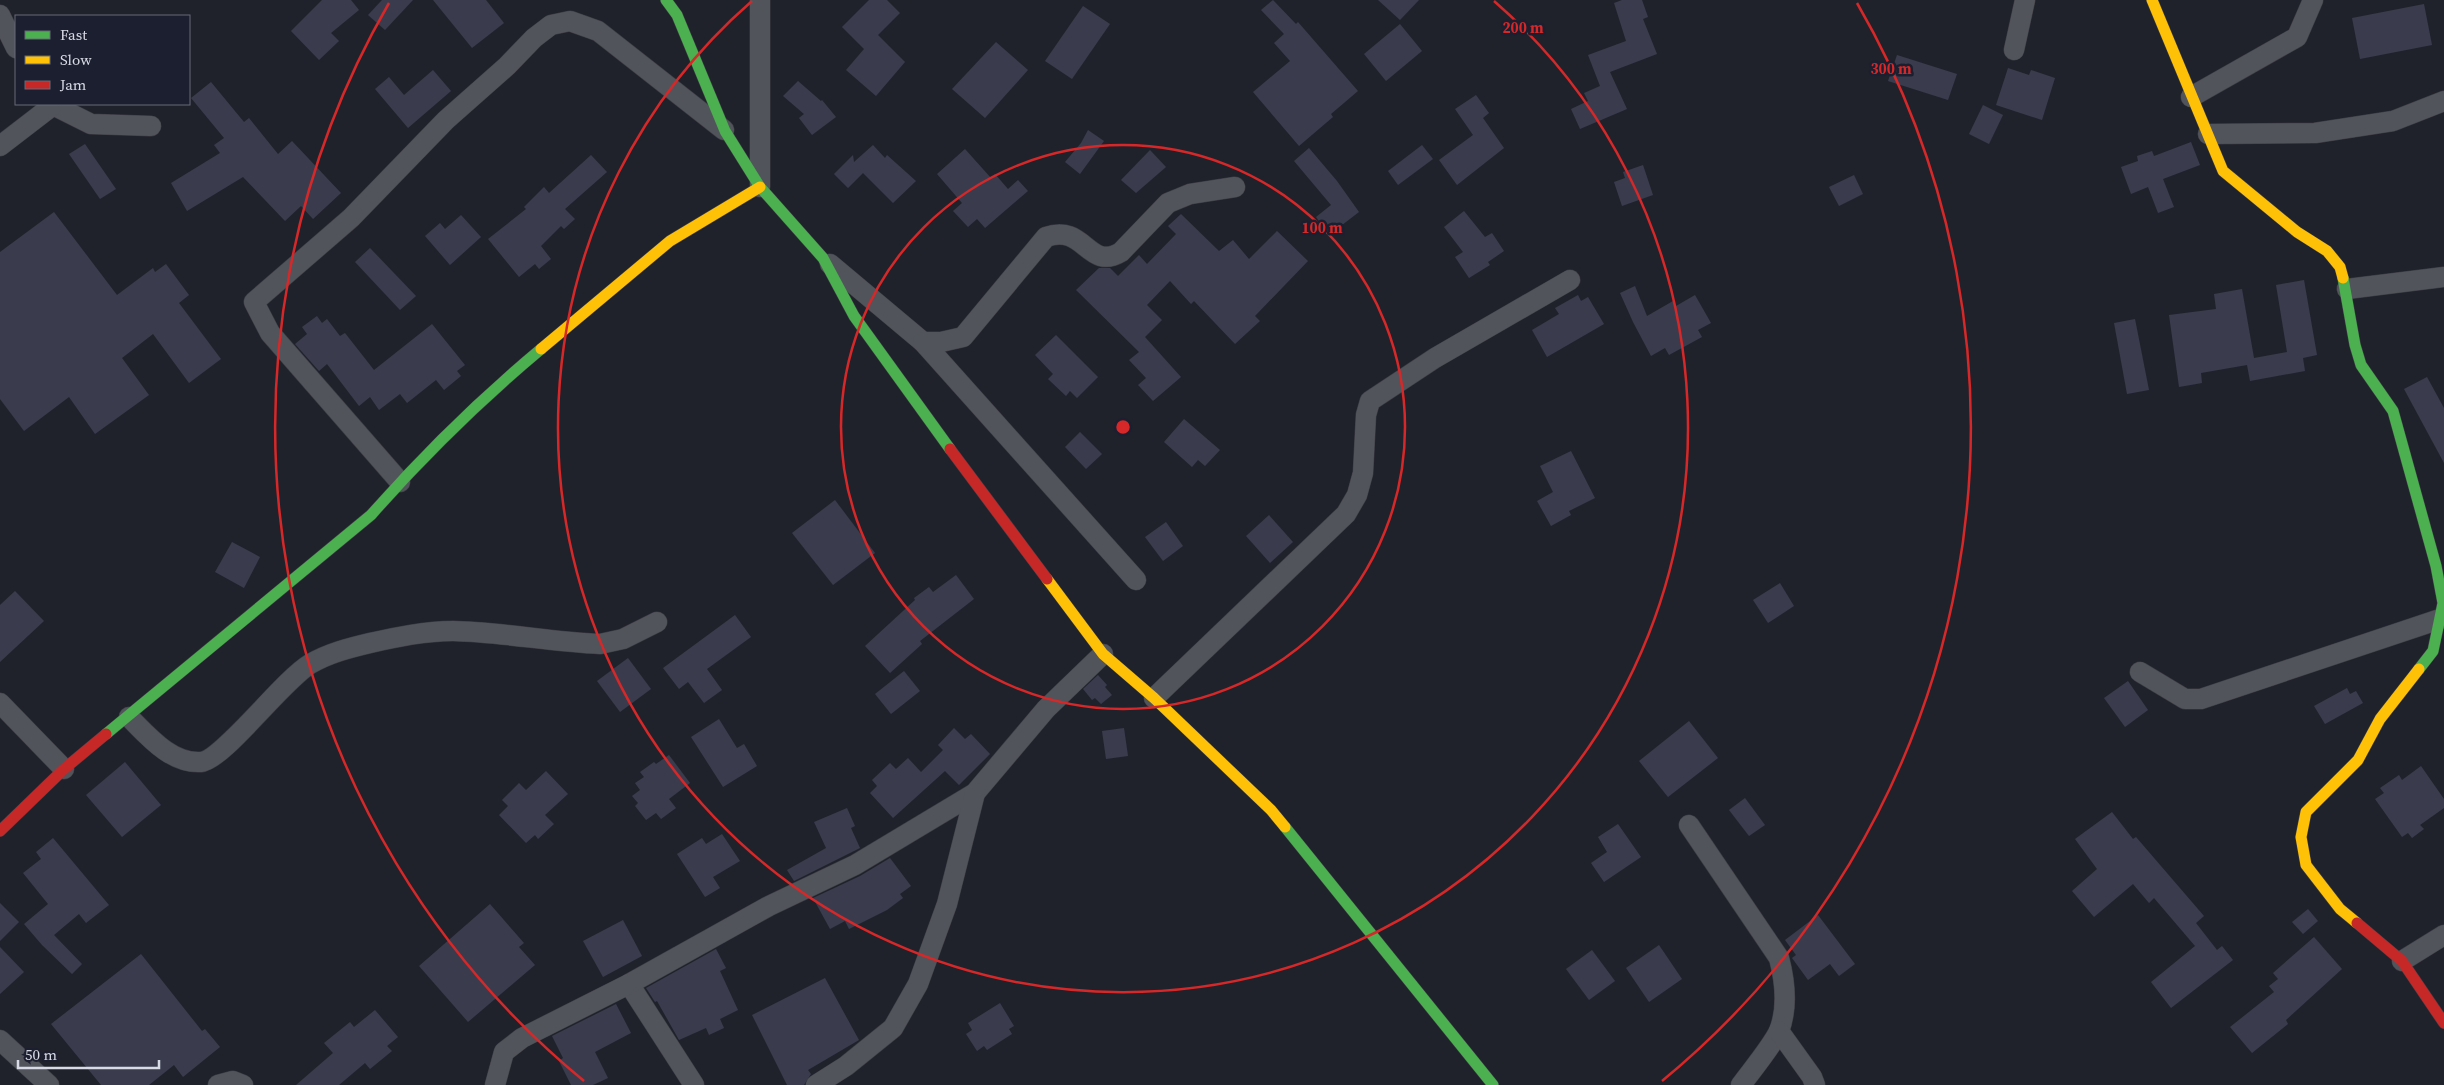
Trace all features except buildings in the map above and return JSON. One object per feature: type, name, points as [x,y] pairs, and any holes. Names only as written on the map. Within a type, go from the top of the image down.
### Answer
[{"type":"street","points":[[666,0],[677,15],[725,131],[760,187],[823,258],[923,342],[1136,580]]},
{"type":"street","points":[[760,0],[760,187]]},
{"type":"street","points":[[2014,50],[2024,0]]},
{"type":"street","points":[[2152,0],[2223,171],[2297,232],[2327,251],[2340,268],[2347,289],[2355,345],[2361,365],[2393,411],[2396,419],[2436,566],[2443,603],[2433,651],[2380,719],[2358,760],[2306,812],[2301,837],[2306,865],[2340,909],[2402,961],[2444,1023]]},
{"type":"street","points":[[2191,97],[2296,37],[2313,0]]},
{"type":"street","points":[[0,15],[15,46]]},
{"type":"street","points":[[400,482],[270,333],[254,302],[351,218],[446,120],[508,66],[534,38],[551,25],[570,21],[598,31],[725,131]]},
{"type":"street","points":[[2208,134],[2315,133],[2393,121],[2444,101]]},
{"type":"street","points":[[0,146],[51,105],[91,124],[150,126]]},
{"type":"street","points":[[0,831],[64,769],[371,515],[400,482],[495,388],[670,241],[760,187]]},
{"type":"street","points":[[923,342],[941,342],[963,337],[1046,237],[1058,232],[1071,235],[1100,257],[1112,257],[1121,252],[1168,203],[1190,194],[1235,187]]},
{"type":"street","points":[[823,258],[854,316],[896,376],[1103,654],[1154,698],[1271,810],[1493,1085]]},
{"type":"street","points":[[2347,289],[2444,277]]},
{"type":"street","points":[[1154,698],[1346,514],[1357,495],[1363,473],[1366,415],[1370,401],[1435,358],[1570,280]]},
{"type":"street","points":[[2140,672],[2185,699],[2201,699],[2440,618]]},
{"type":"street","points":[[129,717],[162,749],[181,758],[201,762],[218,754],[269,700],[309,664],[338,650],[401,636],[452,631],[518,636],[563,643],[600,644],[624,639],[657,622]]},
{"type":"street","points":[[496,1085],[504,1052],[522,1038],[629,984],[752,915],[855,865],[975,793],[1046,709],[1103,654]]},
{"type":"street","points":[[0,703],[64,769]]},
{"type":"street","points":[[816,1085],[846,1066],[893,1028],[918,984],[947,904],[975,793]]},
{"type":"street","points":[[1689,825],[1779,958],[1785,982],[1779,1031],[1742,1085]]},
{"type":"street","points":[[2402,961],[2444,935]]},
{"type":"street","points":[[629,984],[694,1085]]},
{"type":"street","points":[[1779,1031],[1812,1077],[1815,1085]]},
{"type":"street","points":[[0,1040],[48,1085]]},
{"type":"street","points":[[218,1085],[233,1081],[242,1085]]},
{"type":"traffic: fast","points":[[666,0],[677,15],[725,131],[760,187],[823,258],[854,316],[950,449]]},
{"type":"traffic: fast","points":[[2343,278],[2355,345],[2361,365],[2393,411],[2436,566],[2443,603],[2433,651],[2419,669]]},
{"type":"traffic: fast","points":[[106,734],[371,515],[453,429],[541,349]]},
{"type":"traffic: fast","points":[[1285,827],[1493,1085]]},
{"type":"traffic: slow","points":[[2152,0],[2223,171],[2297,232],[2327,251],[2340,267],[2343,278]]},
{"type":"traffic: slow","points":[[541,349],[670,241],[760,187]]},
{"type":"traffic: slow","points":[[1047,579],[1103,654],[1154,698],[1271,810],[1285,827]]},
{"type":"traffic: slow","points":[[2357,923],[2340,909],[2306,865],[2301,837],[2306,812],[2358,760],[2380,719],[2419,669]]},
{"type":"traffic: jam","points":[[950,449],[1047,579]]},
{"type":"traffic: jam","points":[[0,831],[64,769],[106,734]]},
{"type":"traffic: jam","points":[[2357,923],[2402,961],[2444,1023]]}]
